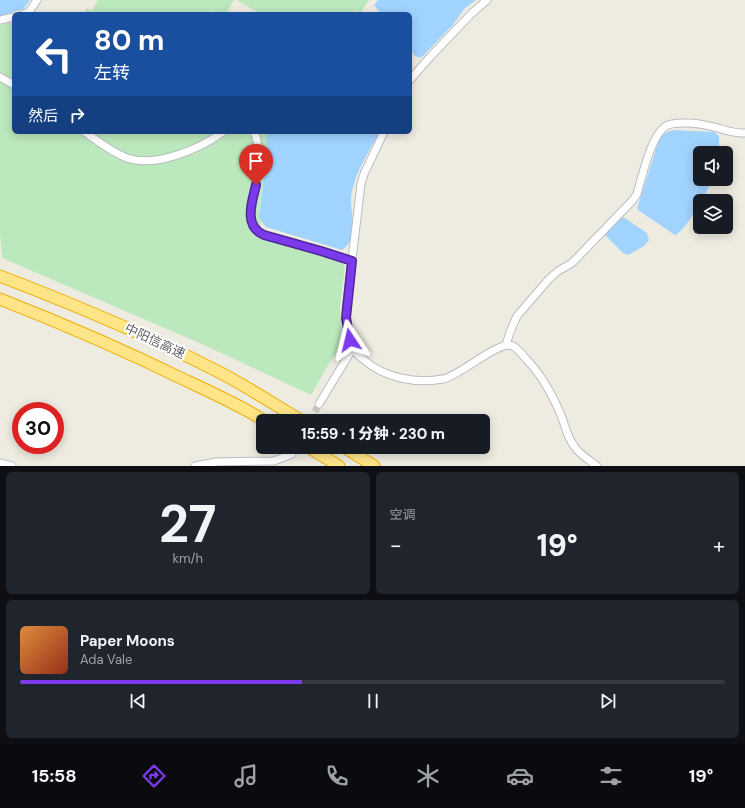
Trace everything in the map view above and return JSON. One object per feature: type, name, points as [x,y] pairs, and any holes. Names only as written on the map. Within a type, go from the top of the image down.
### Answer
[{"type":"highway","name":"中阳信高速","points":[[0,276],[93,313],[217,370],[290,414]]},
{"type":"highway","name":"中阳信高速","points":[[0,299],[127,352],[207,390],[256,416]]},
{"type":"highway","points":[[319,454],[339,466]]},
{"type":"highway","points":[[355,454],[374,466]]},
{"type":"street","points":[[29,12],[36,0]]},
{"type":"street","points":[[412,78],[472,13],[488,0]]},
{"type":"street","points":[[0,20],[12,17]]},
{"type":"street","points":[[0,77],[12,84]]},
{"type":"street","points":[[506,345],[517,316],[548,279],[572,263],[632,201],[637,194],[654,140],[663,128],[667,125],[675,123],[708,125],[731,132],[745,133]]},
{"type":"street","points":[[88,134],[118,154],[135,160],[151,160],[184,153],[219,134]]},
{"type":"street","points":[[255,134],[259,148],[256,185],[250,214],[253,226],[258,232],[264,235],[352,261]]},
{"type":"street","points":[[383,134],[362,179],[346,318],[352,348],[369,364],[386,374],[401,378],[424,381],[449,378],[496,348],[506,345],[512,346],[520,352],[540,376],[552,394],[573,445],[582,455],[597,466]]},
{"type":"street","points":[[319,404],[352,348]]},
{"type":"street","points":[[195,466],[216,462],[274,461],[292,454]]},
{"type":"street","points":[[0,463],[12,466]]},
{"type":"green space","points":[[98,0],[234,0],[227,12],[216,12],[212,10],[210,12],[84,12],[87,8],[92,11]]},
{"type":"green space","points":[[236,0],[369,0],[361,12],[256,11]]},
{"type":"green space","points":[[12,22],[12,134],[267,134],[266,163],[259,212],[261,221],[260,237],[340,261],[345,266],[340,308],[342,342],[311,395],[204,345],[2,258],[0,231],[0,25]]},
{"type":"water","points":[[0,0],[30,0],[23,9],[0,16]]},
{"type":"water","points":[[378,0],[476,0],[464,9],[453,25],[420,58],[415,56],[412,52],[412,12],[379,12],[374,5]]},
{"type":"water","points":[[674,130],[714,132],[719,136],[719,146],[693,146],[693,186],[709,186],[705,194],[693,194],[693,214],[680,232],[675,235],[637,208],[660,137],[667,132]]},
{"type":"water","points":[[267,134],[378,134],[354,183],[351,201],[353,227],[351,240],[342,250],[266,227],[259,216],[266,163]]},
{"type":"water","points":[[623,217],[647,233],[649,240],[644,246],[628,255],[623,253],[605,235],[620,218]]},
{"type":"tunnel","points":[[314,414],[319,404]]},
{"type":"route","points":[[256,185],[250,214],[253,226],[258,232],[352,261],[346,310],[350,340]]}]
